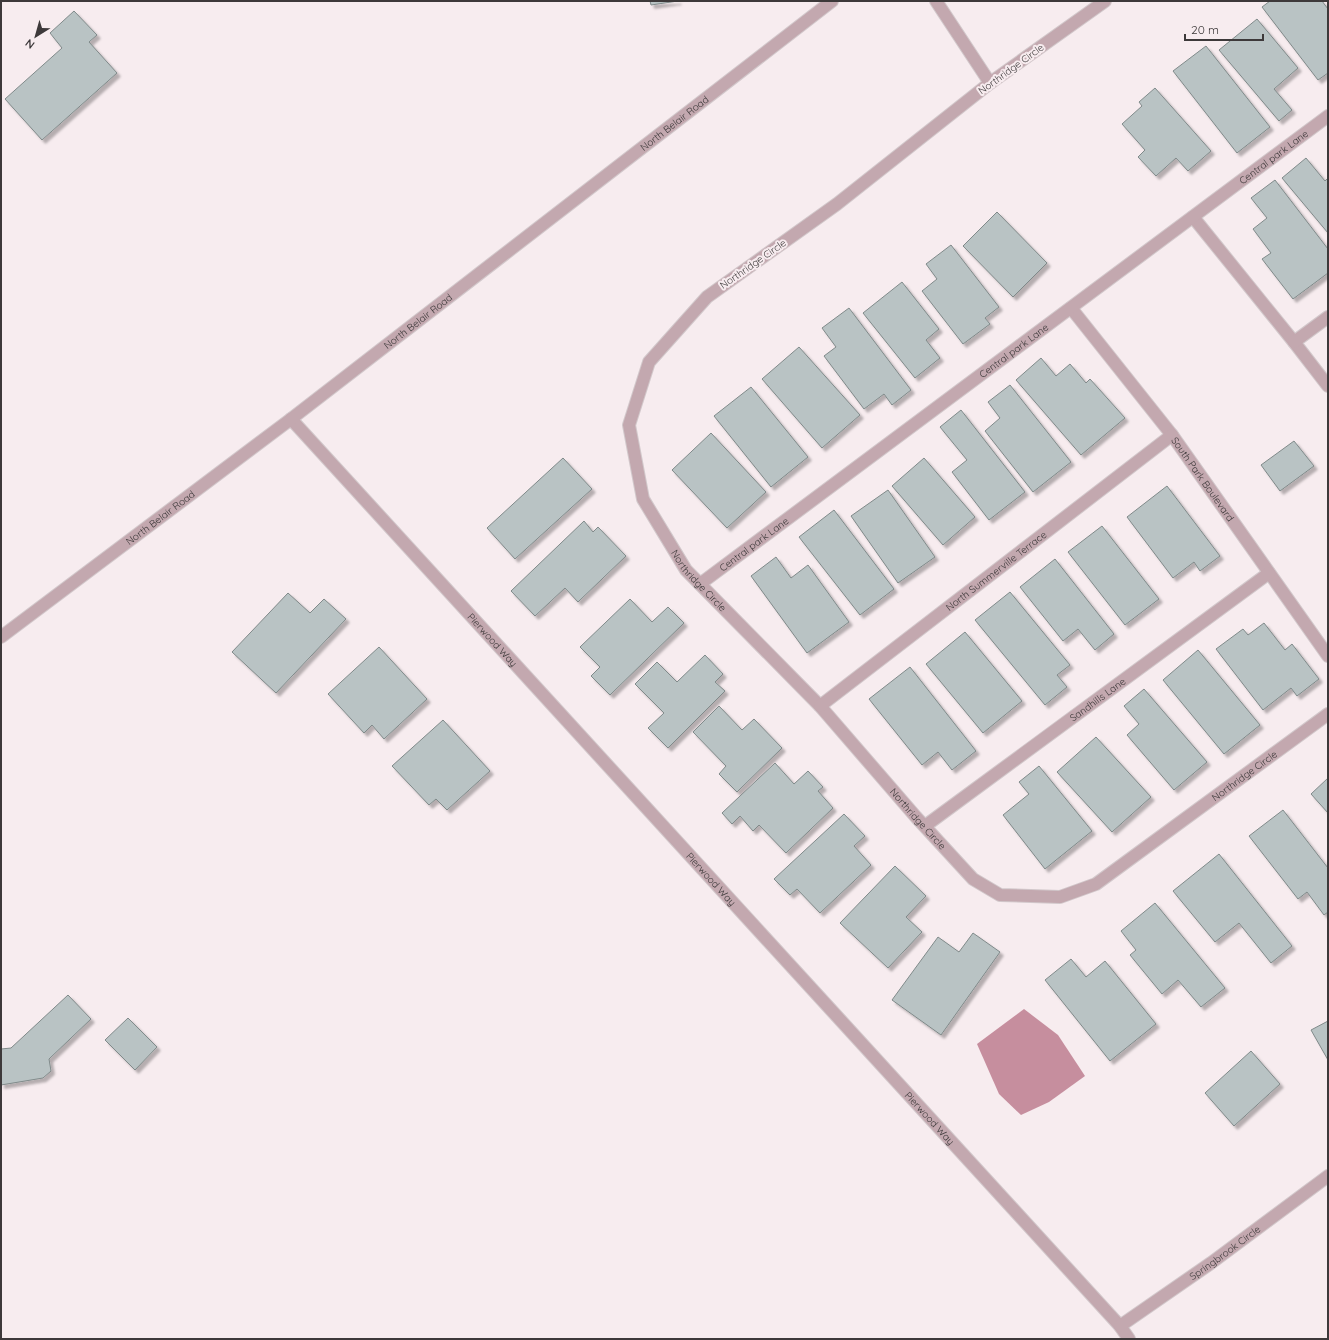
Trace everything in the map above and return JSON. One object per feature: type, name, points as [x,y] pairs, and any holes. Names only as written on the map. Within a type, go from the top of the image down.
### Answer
[{"type":"street","name":"North Belair Road","points":[[1,637],[291,419],[832,1]]},
{"type":"street","points":[[936,1],[990,83]]},
{"type":"street","name":"Northridge Circle","points":[[1105,1],[990,83],[837,204],[707,297],[649,362],[629,425],[642,498],[686,570],[820,706],[973,879],[1000,895],[1060,897],[1096,884],[1328,714]]},
{"type":"street","name":"Central park Lane","points":[[700,584],[1328,116]]},
{"type":"street","points":[[1193,217],[1328,386]]},
{"type":"street","name":"South Park Boulevard","points":[[1071,308],[1172,435],[1328,656]]},
{"type":"street","points":[[1294,342],[1328,317]]},
{"type":"street","name":"Pierwood Way","points":[[291,419],[1120,1326],[1129,1339]]},
{"type":"street","name":"North Summerville Terrace","points":[[820,706],[1172,435]]},
{"type":"street","name":"Sandhills Lane","points":[[925,826],[1269,572]]},
{"type":"street","name":"Springbrook Circle","points":[[1120,1326],[1211,1263],[1328,1176]]},
{"type":"shaded area","points":[[1024,1009],[1058,1035],[1085,1076],[1049,1102],[1021,1115],[999,1094],[977,1044]]},
{"type":"building","points":[[650,1],[678,1],[651,5]]},
{"type":"building","points":[[1270,1],[1322,1],[1328,9],[1328,73],[1318,80],[1262,7]]},
{"type":"building","points":[[74,11],[97,35],[89,42],[117,73],[42,140],[5,99],[62,48],[50,33]]},
{"type":"building","points":[[1257,19],[1298,68],[1274,89],[1292,110],[1279,121],[1219,50]]},
{"type":"building","points":[[1206,46],[1270,127],[1237,153],[1173,71]]},
{"type":"building","points":[[1155,88],[1211,151],[1188,171],[1176,158],[1156,176],[1138,157],[1145,150],[1122,124],[1142,106],[1139,102]]},
{"type":"building","points":[[1306,158],[1325,181],[1328,178],[1328,233],[1282,178]]},
{"type":"building","points":[[1275,180],[1328,249],[1328,273],[1293,299],[1262,259],[1271,253],[1253,229],[1267,218],[1251,198]]},
{"type":"building","points":[[997,212],[1047,263],[1013,297],[963,246]]},
{"type":"building","points":[[951,245],[999,307],[985,318],[990,324],[963,344],[922,291],[937,279],[926,264]]},
{"type":"building","points":[[902,282],[939,329],[926,340],[940,358],[915,378],[863,313]]},
{"type":"building","points":[[849,308],[911,390],[892,405],[884,394],[864,409],[824,356],[836,347],[822,328]]},
{"type":"building","points":[[799,347],[860,415],[822,448],[762,379]]},
{"type":"building","points":[[1041,358],[1056,376],[1070,364],[1086,383],[1090,379],[1125,418],[1081,455],[1016,380]]},
{"type":"building","points":[[1010,385],[1071,462],[1033,492],[985,431],[1000,418],[988,402]]},
{"type":"building","points":[[751,387],[808,457],[771,487],[714,416]]},
{"type":"building","points":[[961,410],[1025,492],[989,520],[952,472],[967,460],[940,427]]},
{"type":"building","points":[[711,433],[766,492],[727,528],[672,470]]},
{"type":"building","points":[[1294,441],[1314,466],[1280,491],[1261,465]]},
{"type":"building","points":[[563,458],[592,489],[515,559],[487,528]]},
{"type":"building","points":[[924,458],[975,517],[943,545],[892,486]]},
{"type":"building","points":[[1167,486],[1220,556],[1200,571],[1194,562],[1173,578],[1127,517]]},
{"type":"building","points":[[888,490],[935,557],[898,583],[851,516]]},
{"type":"building","points":[[834,510],[894,589],[860,615],[799,537]]},
{"type":"building","points":[[584,521],[593,532],[598,527],[626,556],[578,602],[565,588],[535,616],[511,591]]},
{"type":"building","points":[[1102,526],[1159,599],[1125,625],[1068,552]]},
{"type":"building","points":[[776,557],[791,578],[808,565],[849,622],[807,653],[751,576]]},
{"type":"building","points":[[1055,559],[1114,634],[1095,650],[1078,629],[1063,641],[1020,587]]},
{"type":"building","points":[[1010,592],[1070,665],[1057,675],[1067,687],[1045,705],[975,620]]},
{"type":"building","points":[[288,593],[310,613],[324,599],[346,619],[276,693],[232,652]]},
{"type":"building","points":[[630,599],[652,622],[668,607],[684,623],[610,695],[591,676],[600,667],[580,647]]},
{"type":"building","points":[[1264,623],[1285,650],[1292,644],[1319,679],[1297,696],[1291,688],[1263,710],[1216,649],[1243,629],[1248,635]]},
{"type":"building","points":[[965,632],[1022,701],[983,733],[926,664]]},
{"type":"building","points":[[379,647],[427,699],[384,739],[372,725],[364,733],[328,694]]},
{"type":"building","points":[[1198,650],[1260,725],[1224,754],[1163,680]]},
{"type":"building","points":[[705,655],[723,674],[715,682],[725,691],[668,748],[648,728],[664,713],[635,684],[657,662],[677,682]]},
{"type":"building","points":[[910,667],[976,751],[952,770],[938,752],[922,765],[869,699]]},
{"type":"building","points":[[1144,689],[1207,762],[1174,790],[1127,735],[1139,724],[1124,706]]},
{"type":"building","points":[[719,706],[742,730],[754,719],[782,748],[737,792],[719,774],[726,766],[693,732]]},
{"type":"building","points":[[443,720],[490,771],[447,810],[436,799],[429,805],[392,766]]},
{"type":"building","points":[[1096,737],[1151,797],[1112,832],[1057,772]]},
{"type":"building","points":[[775,763],[794,784],[808,771],[823,787],[818,791],[833,808],[786,853],[759,825],[753,831],[740,816],[732,824],[722,813]]},
{"type":"building","points":[[1039,766],[1092,831],[1045,869],[1003,815],[1029,794],[1019,782]]},
{"type":"building","points":[[1328,778],[1328,813],[1311,794]]},
{"type":"building","points":[[1283,810],[1328,868],[1328,912],[1324,915],[1307,892],[1298,899],[1249,836]]},
{"type":"building","points":[[844,814],[865,836],[854,846],[871,865],[820,913],[797,889],[790,895],[774,879]]},
{"type":"building","points":[[1219,854],[1292,946],[1271,963],[1239,923],[1215,942],[1173,891]]},
{"type":"building","points":[[895,866],[926,896],[906,917],[922,932],[888,968],[840,923]]},
{"type":"building","points":[[1155,903],[1225,988],[1201,1007],[1178,980],[1162,994],[1130,955],[1136,950],[1121,931]]},
{"type":"building","points":[[973,933],[1000,952],[941,1035],[892,1000],[938,937],[959,952]]},
{"type":"building","points":[[1071,959],[1086,977],[1105,961],[1156,1024],[1110,1061],[1045,980]]},
{"type":"building","points":[[68,995],[91,1019],[49,1059],[51,1071],[43,1078],[1,1085],[1,1049],[11,1048]]},
{"type":"building","points":[[128,1018],[157,1047],[135,1070],[105,1040]]},
{"type":"building","points":[[1328,1021],[1328,1060],[1311,1030]]},
{"type":"building","points":[[1251,1051],[1280,1084],[1234,1126],[1205,1093]]}]
